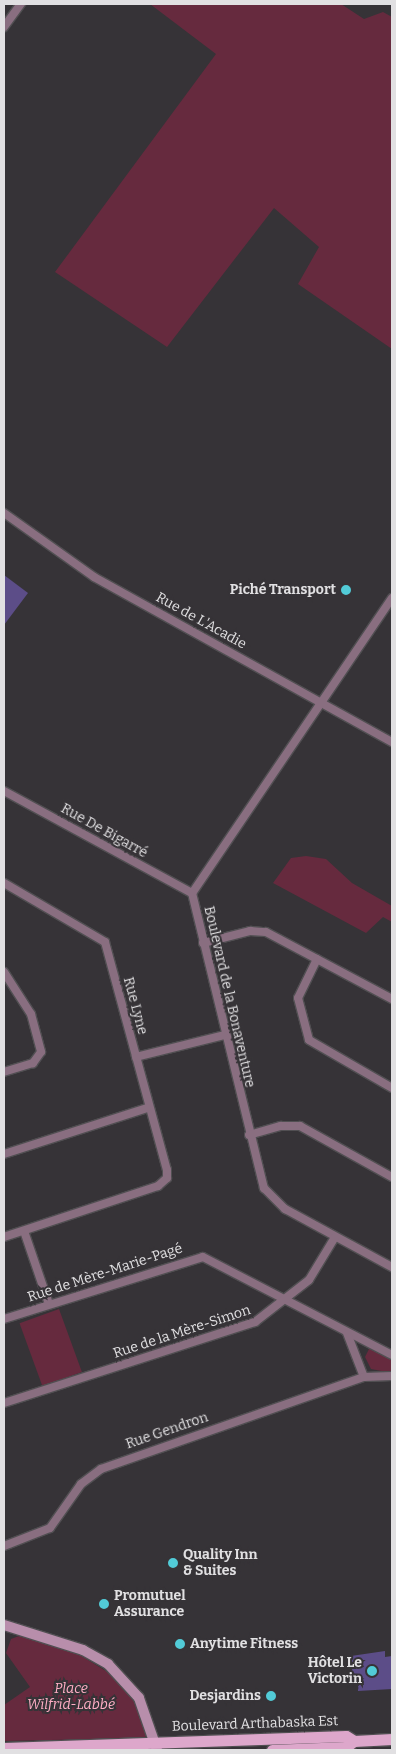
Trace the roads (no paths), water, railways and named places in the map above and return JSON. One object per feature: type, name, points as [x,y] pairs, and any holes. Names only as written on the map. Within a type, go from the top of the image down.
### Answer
[{"type":"main road","name":"Boulevard Arthabaska Est","points":[[4,1748],[157,1746],[346,1736],[354,1741]]},
{"type":"main road","name":"Boulevard Arthabaska Est","points":[[272,1750],[346,1747],[354,1741],[392,1739]]},
{"type":"street","points":[[4,27],[21,4]]},
{"type":"street","name":"Rue de L'Acadie","points":[[4,513],[94,577],[392,742]]},
{"type":"street","name":"Boulevard de la Bonaventure","points":[[392,598],[192,893],[249,1135],[261,1179],[270,1196],[335,1237],[392,1267]]},
{"type":"street","name":"Rue De Bigarré","points":[[4,791],[192,893]]},
{"type":"street","name":"Rue Lyne","points":[[4,883],[105,942],[136,1057],[147,1108],[167,1170],[166,1178],[158,1186],[24,1231]]},
{"type":"street","points":[[203,943],[258,931],[317,959],[392,999]]},
{"type":"street","points":[[317,959],[298,998],[309,1040],[392,1088]]},
{"type":"street","points":[[4,972],[30,1014],[41,1052],[33,1063],[4,1072]]},
{"type":"street","points":[[136,1057],[224,1035]]},
{"type":"street","points":[[4,1154],[147,1108]]},
{"type":"street","points":[[249,1135],[280,1126],[300,1126],[392,1177]]},
{"type":"street","points":[[4,1237],[24,1231],[49,1304]]},
{"type":"street","name":"Rue de la Mère-Simon","points":[[4,1403],[244,1327],[288,1299],[309,1280],[335,1237]]},
{"type":"street","name":"Rue de Mère-Marie-Pagé","points":[[4,1319],[203,1256],[392,1355]]},
{"type":"street","points":[[346,1331],[364,1377],[392,1376]]},
{"type":"street","name":"Rue Gendron","points":[[4,1546],[50,1528],[81,1484],[101,1469],[364,1377]]},
{"type":"street","points":[[4,1625],[83,1650],[108,1664],[139,1698],[157,1746]]},
{"type":"place","name":"Piché Transport","points":[[346,590]]},
{"type":"place","name":"Quality Inn & Suites","points":[[173,1563]]},
{"type":"place","name":"Promutuel Assurance","points":[[104,1604]]},
{"type":"place","name":"Anytime Fitness","points":[[180,1644]]},
{"type":"place","name":"Hôtel Le Victorin","points":[[372,1671]]},
{"type":"place","name":"Desjardins","points":[[271,1696]]},
{"type":"park label","name":"Place Wilfrid-Labbé","points":[[71,1698]]}]
